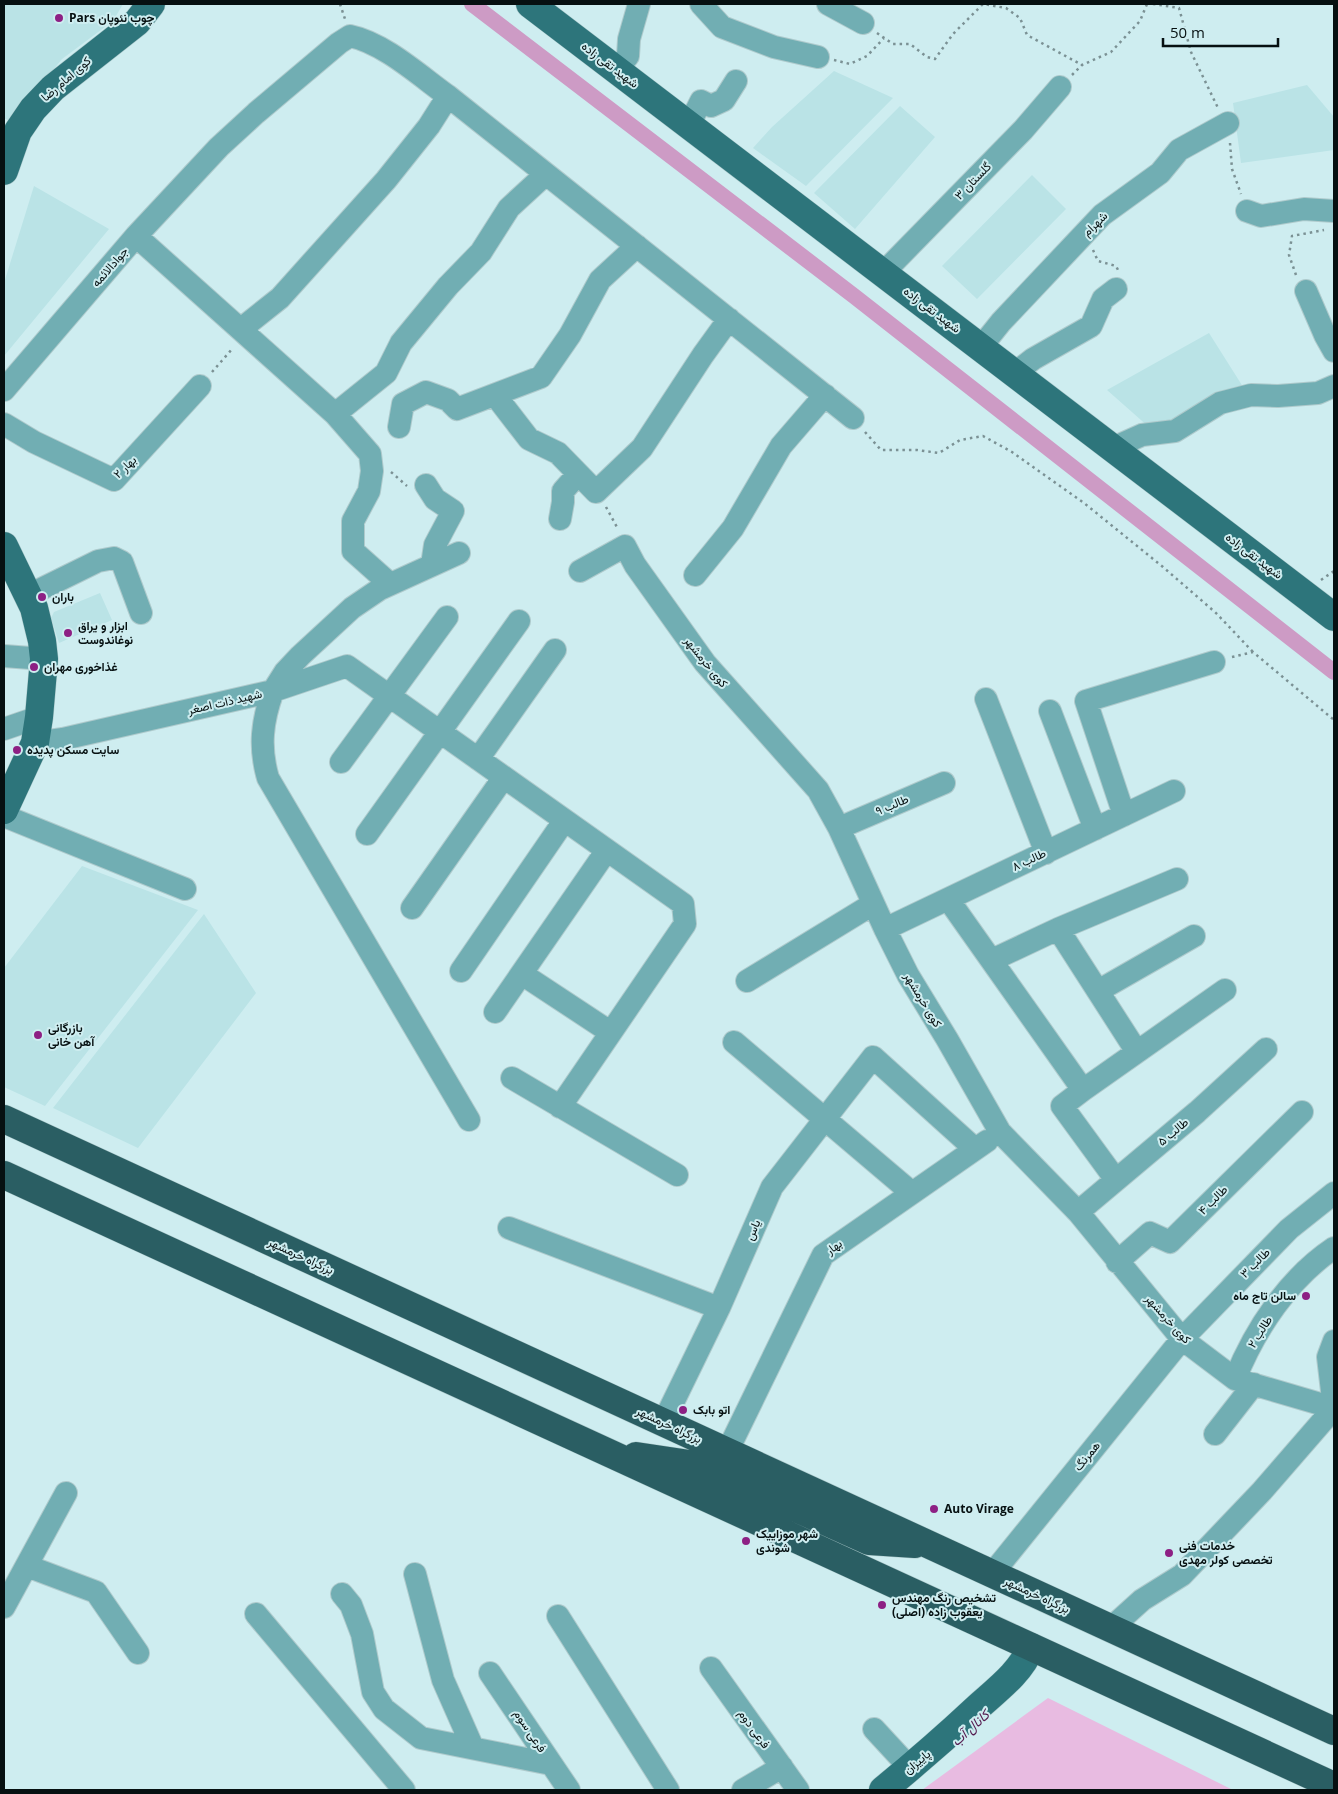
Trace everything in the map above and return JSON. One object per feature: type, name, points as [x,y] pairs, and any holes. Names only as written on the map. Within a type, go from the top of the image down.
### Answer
[{"type":"highway","name":"بزرگراه خرمشهر","points":[[4,1120],[727,1452],[784,1491],[927,1544],[1334,1731]]},
{"type":"highway","points":[[4,1175],[1334,1786]]},
{"type":"highway","points":[[609,1453],[699,1465],[784,1491],[767,1526]]},
{"type":"main road","name":"کوی امام رضا","points":[[4,171],[11,127],[34,109],[53,88],[137,22],[151,4]]},
{"type":"main road","name":"شهید تقی زاده","points":[[535,5],[616,70],[1334,617]]},
{"type":"main road","points":[[4,546],[34,608],[42,641],[44,659],[35,743],[4,810]]},
{"type":"main road","name":"پاییزان","points":[[883,1790],[938,1744],[1004,1684],[1027,1657],[1031,1647]]},
{"type":"street","points":[[616,70],[628,56],[629,39],[639,4]]},
{"type":"street","points":[[701,4],[722,27],[774,47],[818,56]]},
{"type":"street","points":[[828,4],[863,23]]},
{"type":"street","name":"جوادالائمه","points":[[4,391],[136,236],[219,147],[338,43],[350,36],[362,38],[379,47],[448,96]]},
{"type":"street","points":[[689,125],[702,101],[711,106],[724,100],[736,81]]},
{"type":"street","name":"گلستان ۳","points":[[883,273],[1023,130],[1060,87]]},
{"type":"street","points":[[243,331],[280,298],[386,180],[429,126],[448,96],[853,418]]},
{"type":"street","name":"شهرام","points":[[981,348],[1001,322],[1102,215],[1160,173],[1179,150],[1228,123]]},
{"type":"street","points":[[335,414],[386,372],[401,344],[448,286],[481,252],[509,208],[546,174]]},
{"type":"street","points":[[1247,212],[1261,216],[1304,209],[1330,220]]},
{"type":"street","points":[[136,236],[335,414],[370,454],[372,471],[369,491],[353,521],[353,551],[390,584]]},
{"type":"street","points":[[399,427],[403,404],[426,392],[448,400],[458,409],[541,377],[570,335],[600,280],[637,246]]},
{"type":"street","points":[[1015,374],[1033,359],[1091,326],[1103,299],[1116,289]]},
{"type":"street","points":[[1306,291],[1334,351]]},
{"type":"street","points":[[495,395],[529,439],[558,453],[596,492],[642,448],[688,377],[729,319]]},
{"type":"street","name":"بهار ۲","points":[[4,422],[34,442],[114,480],[200,386]]},
{"type":"street","points":[[1113,448],[1142,436],[1176,431],[1220,403],[1251,394],[1278,396],[1308,394],[1334,386]]},
{"type":"street","points":[[4,391],[9,401],[9,413],[4,422]]},
{"type":"street","points":[[695,575],[733,528],[781,446],[825,395]]},
{"type":"street","points":[[560,519],[563,491],[578,474]]},
{"type":"street","points":[[426,485],[435,499],[453,511],[436,545],[432,565]]},
{"type":"street","points":[[580,571],[625,546]]},
{"type":"street","name":"کوی خرمشهر","points":[[625,546],[635,565],[705,663],[818,790],[840,828],[873,904],[908,975],[1000,1132],[1078,1212],[1117,1262],[1182,1339],[1245,1382],[1334,1408]]},
{"type":"street","name":"شهید ذات اصغر","points":[[35,743],[63,739],[273,691],[285,672],[316,640],[352,608],[380,589],[459,553]]},
{"type":"street","points":[[27,596],[98,561],[114,558],[122,562],[141,613]]},
{"type":"street","points":[[341,762],[447,617]]},
{"type":"street","points":[[366,834],[519,621]]},
{"type":"street","points":[[478,759],[555,650]]},
{"type":"street","points":[[4,656],[44,659]]},
{"type":"street","points":[[1124,815],[1086,701],[1214,662]]},
{"type":"street","points":[[469,1120],[268,778],[264,761],[263,728],[265,714],[273,691],[347,666],[683,904],[685,924],[560,1106]]},
{"type":"street","points":[[986,699],[1046,852]]},
{"type":"street","points":[[1050,711],[1095,829]]},
{"type":"street","points":[[4,729],[39,717]]},
{"type":"street","points":[[412,908],[504,777]]},
{"type":"street","name":"طالب ۹","points":[[840,828],[944,783]]},
{"type":"street","name":"طالب ۸","points":[[885,929],[1174,792]]},
{"type":"street","points":[[4,816],[185,889]]},
{"type":"street","points":[[460,971],[564,821]]},
{"type":"street","points":[[495,1012],[607,850]]},
{"type":"street","points":[[992,960],[1058,929],[1177,879]]},
{"type":"street","points":[[948,899],[1084,1090]]},
{"type":"street","points":[[747,981],[873,904]]},
{"type":"street","points":[[1058,929],[1137,1052]]},
{"type":"street","points":[[1098,991],[1194,936]]},
{"type":"street","points":[[522,974],[610,1032]]},
{"type":"street","points":[[1116,1180],[1062,1106],[1225,990]]},
{"type":"street","points":[[734,1042],[912,1193]]},
{"type":"street","name":"طالب ۵","points":[[1078,1212],[1196,1112],[1266,1049]]},
{"type":"street","name":"یاس","points":[[663,1423],[719,1308],[772,1187],[873,1056],[975,1149]]},
{"type":"street","points":[[512,1078],[677,1176]]},
{"type":"street","name":"طالب ۴","points":[[1117,1262],[1150,1233],[1170,1242],[1302,1112]]},
{"type":"street","name":"بهار","points":[[727,1452],[823,1255],[1000,1132]]},
{"type":"street","name":"طالب ۳","points":[[1182,1339],[1289,1229],[1334,1193]]},
{"type":"street","points":[[509,1228],[719,1308]]},
{"type":"street","name":"طالب ۲","points":[[1215,1434],[1245,1382],[1244,1357],[1281,1299],[1320,1257],[1334,1248]]},
{"type":"street","name":"همرنگ","points":[[992,1574],[1182,1339]]},
{"type":"street","points":[[1111,1628],[1142,1600],[1182,1575],[1262,1491],[1334,1408],[1328,1357],[1334,1341]]},
{"type":"street","points":[[4,1607],[66,1493]]},
{"type":"street","points":[[27,1566],[96,1592],[138,1653]]},
{"type":"street","points":[[415,1574],[443,1680],[473,1748]]},
{"type":"street","points":[[342,1594],[351,1605],[362,1634],[372,1692],[384,1709],[421,1738],[552,1764]]},
{"type":"street","points":[[256,1614],[404,1790]]},
{"type":"street","points":[[558,1616],[668,1790]]},
{"type":"street","name":"فرعی دوم","points":[[710,1668],[798,1790]]},
{"type":"street","name":"فرعی سوم","points":[[490,1672],[569,1790]]},
{"type":"street","points":[[874,1729],[910,1768]]},
{"type":"street","points":[[743,1790],[782,1767]]},
{"type":"path","points":[[863,23],[893,44],[910,44],[927,57],[935,59],[953,34],[983,4],[1006,8],[1020,18],[1027,35],[1082,65]]},
{"type":"path","points":[[1060,87],[1082,65],[1111,52],[1140,21],[1147,4]]},
{"type":"path","points":[[1153,4],[1179,8],[1191,52],[1216,105],[1228,123],[1232,169],[1247,212]]},
{"type":"path","points":[[818,56],[850,64],[867,56],[884,38]]},
{"type":"path","points":[[1306,291],[1296,275],[1289,255],[1292,236],[1330,220]]},
{"type":"path","points":[[1084,234],[1098,261],[1116,266],[1121,278],[1116,289]]},
{"type":"path","points":[[200,386],[243,331]]},
{"type":"path","points":[[853,418],[880,450],[918,450],[939,453],[960,440],[983,436],[1012,452],[1084,503],[1163,567],[1216,613],[1253,652],[1334,720]]},
{"type":"path","points":[[389,470],[407,486],[426,485]]},
{"type":"path","points":[[596,492],[615,522],[625,546]]},
{"type":"path","points":[[1214,662],[1253,652]]},
{"type":"shaded area","points":[[4,4],[123,4],[113,21],[62,59],[11,122],[4,118]]},
{"type":"shaded area","points":[[834,71],[893,98],[806,186],[753,148],[772,127]]},
{"type":"shaded area","points":[[1307,85],[1334,117],[1334,150],[1241,163],[1233,103]]},
{"type":"shaded area","points":[[900,106],[935,137],[855,229],[814,193]]},
{"type":"shaded area","points":[[1032,175],[1066,209],[977,299],[942,266]]},
{"type":"shaded area","points":[[34,186],[109,229],[4,356],[4,283]]},
{"type":"shaded area","points":[[1209,333],[1245,390],[1150,428],[1107,390]]},
{"type":"shaded area","points":[[100,593],[112,620],[59,643],[51,618],[54,612]]},
{"type":"shaded area","points":[[82,866],[198,910],[45,1106],[4,1087],[4,968]]},
{"type":"shaded area","points":[[204,914],[256,993],[138,1148],[53,1108]]},
{"type":"shaded area","points":[[1048,1698],[1233,1790],[922,1790]]},
{"type":"waterway","points":[[472,4],[854,296],[1334,672]]},
{"type":"place","name":"Pars چوب نئوپان","points":[[59,18]]},
{"type":"place","name":"باران","points":[[42,597]]},
{"type":"place","name":"ابزار و یراق نوغاندوست","points":[[68,633]]},
{"type":"place","name":"غذاخوری مهران","points":[[34,667]]},
{"type":"place","name":"سایت مسکن پدیده","points":[[17,750]]},
{"type":"place","name":"بازرگانی آهن خانی","points":[[38,1035]]},
{"type":"place","name":"سالن تاج ماه","points":[[1306,1296]]},
{"type":"place","name":"اتو بابک","points":[[683,1410]]},
{"type":"place","name":"Auto Virage","points":[[934,1509]]},
{"type":"place","name":"شهر موزاییک شوندی","points":[[746,1541]]},
{"type":"place","name":"خدمات فنی تخصصی کولر مهدی","points":[[1169,1553]]},
{"type":"place","name":"تشخیص رنگ مهندس یعقوب زاده (اصلی)","points":[[882,1605]]},
{"type":"water label","name":"کانال آب","points":[[970,1728]]}]
